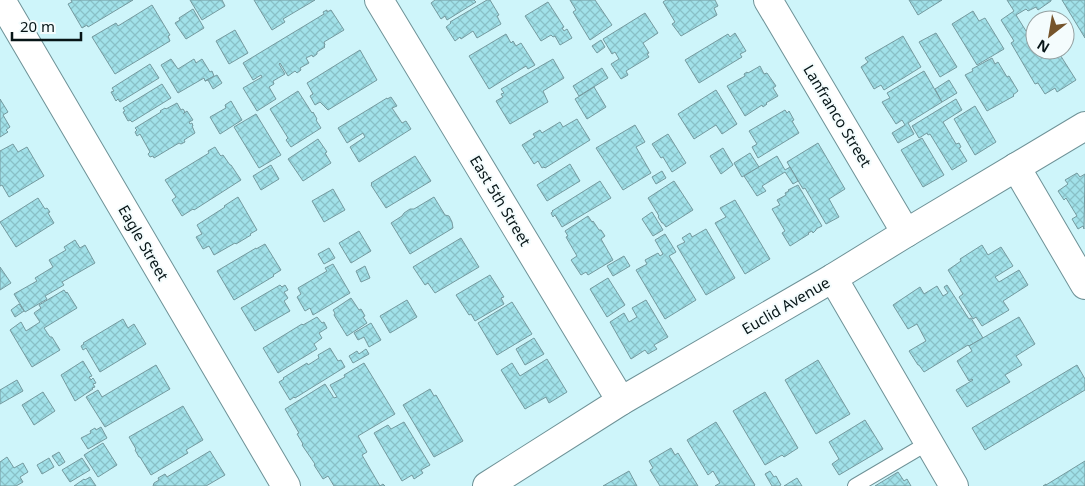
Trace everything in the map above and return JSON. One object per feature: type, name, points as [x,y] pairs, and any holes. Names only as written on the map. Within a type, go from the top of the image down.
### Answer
[{"type":"street","name":"Eagle Street","points":[[0,0],[286,486]]},
{"type":"street","name":"East 5th Street","points":[[379,0],[621,401]]},
{"type":"street","name":"Lanfranco Street","points":[[768,0],[906,232]]},
{"type":"street","name":"Euclid Avenue","points":[[487,486],[621,401],[833,278],[906,232],[1085,126]]},
{"type":"street","points":[[1016,167],[1085,285]]},
{"type":"street","points":[[833,278],[954,486]]},
{"type":"lane","points":[[855,486],[928,443]]},
{"type":"building","points":[[71,0],[133,0],[88,27],[87,25],[82,28],[68,4],[72,2]]},
{"type":"building","points":[[190,0],[222,0],[225,6],[202,20]]},
{"type":"building","points":[[254,0],[315,0],[283,19],[285,22],[272,30]]},
{"type":"building","points":[[435,0],[474,0],[476,2],[447,20],[445,16],[441,19],[431,3]]},
{"type":"building","points":[[490,0],[499,15],[497,16],[501,24],[477,38],[473,31],[455,41],[446,27],[450,22]]},
{"type":"building","points":[[570,0],[595,0],[612,25],[590,40],[573,12],[576,10]]},
{"type":"building","points":[[666,0],[715,0],[718,6],[714,8],[717,15],[681,36],[672,24],[675,22],[663,2]]},
{"type":"building","points":[[909,0],[942,0],[918,15]]},
{"type":"building","points":[[1007,0],[1051,0],[1038,10],[1036,7],[1030,10],[1026,9],[1016,15],[1025,29],[1025,60],[1063,60],[1076,80],[1057,92],[1055,88],[1045,94],[1038,83],[1035,84],[1011,43],[1014,41],[1001,20],[1014,11]]},
{"type":"building","points":[[1062,0],[1085,0],[1085,38],[1075,21],[1075,10],[1068,10]]},
{"type":"building","points":[[548,2],[564,27],[562,28],[564,31],[567,29],[572,38],[560,45],[555,36],[551,35],[541,41],[525,16]]},
{"type":"building","points":[[152,5],[170,35],[168,36],[170,41],[115,74],[92,37],[116,23],[118,26]]},
{"type":"building","points":[[193,9],[204,28],[186,39],[175,23]]},
{"type":"building","points":[[327,10],[327,12],[331,10],[344,30],[324,42],[325,47],[313,57],[312,55],[306,58],[309,63],[300,68],[301,70],[297,73],[295,71],[288,76],[280,63],[285,74],[273,81],[274,84],[269,87],[276,99],[257,111],[243,88],[262,77],[261,75],[253,80],[243,63],[324,14],[323,12]]},
{"type":"building","points":[[973,11],[979,21],[985,18],[1004,49],[977,65],[952,24]]},
{"type":"building","points":[[645,13],[658,33],[643,43],[649,53],[647,54],[649,57],[626,71],[628,75],[621,79],[611,64],[619,59],[615,52],[612,54],[603,39]]},
{"type":"building","points":[[235,30],[248,53],[229,64],[216,41]]},
{"type":"building","points":[[735,33],[746,51],[740,54],[742,57],[699,83],[685,60],[728,34],[730,37]]},
{"type":"building","points":[[936,33],[957,67],[940,77],[919,42]]},
{"type":"building","points":[[506,34],[511,43],[513,41],[516,46],[521,43],[535,65],[528,69],[526,66],[489,89],[469,56]]},
{"type":"building","points":[[903,36],[921,67],[884,90],[881,85],[874,89],[861,67],[868,62],[865,58]]},
{"type":"building","points":[[601,40],[605,47],[597,53],[592,46]]},
{"type":"building","points":[[360,50],[377,80],[328,110],[320,102],[315,105],[310,96],[313,94],[307,83]]},
{"type":"building","points":[[992,58],[995,64],[998,62],[1018,91],[1014,96],[987,111],[965,75]]},
{"type":"building","points":[[171,59],[178,69],[194,59],[196,63],[202,59],[214,76],[205,81],[204,78],[178,93],[161,65]]},
{"type":"building","points":[[553,59],[564,78],[543,91],[548,102],[510,124],[496,101],[503,97],[501,94],[504,93],[501,89]]},
{"type":"building","points":[[150,64],[159,78],[120,102],[118,99],[116,101],[111,92],[114,91],[112,88]]},
{"type":"building","points":[[760,66],[764,74],[767,73],[776,86],[773,88],[778,96],[763,107],[762,105],[745,116],[727,86],[745,76],[744,74],[747,72]]},
{"type":"building","points":[[602,68],[608,78],[579,96],[573,86]]},
{"type":"building","points":[[924,71],[942,102],[908,123],[914,134],[898,143],[892,133],[905,125],[902,120],[896,124],[882,102],[890,98],[887,93]]},
{"type":"building","points":[[217,75],[222,83],[213,89],[208,80],[205,81]]},
{"type":"building","points":[[949,80],[957,93],[942,102],[935,89]]},
{"type":"building","points":[[162,84],[171,98],[132,122],[128,121],[123,108]]},
{"type":"building","points":[[594,87],[606,107],[587,119],[575,99]]},
{"type":"building","points":[[716,90],[737,124],[722,134],[716,125],[694,139],[678,114]]},
{"type":"building","points":[[298,91],[313,112],[321,128],[291,147],[286,140],[288,138],[270,109]]},
{"type":"building","points":[[391,97],[397,106],[392,108],[402,123],[406,121],[411,129],[359,162],[350,147],[365,137],[363,133],[347,143],[338,128]]},
{"type":"building","points":[[0,99],[8,112],[3,115],[10,127],[6,130],[8,132],[0,137]]},
{"type":"building","points":[[956,99],[962,110],[943,122],[956,144],[959,143],[961,147],[959,148],[967,161],[952,170],[930,134],[928,135],[927,133],[919,138],[912,126]]},
{"type":"building","points":[[231,101],[242,120],[220,134],[210,117],[226,108],[225,105]]},
{"type":"building","points":[[177,103],[181,110],[183,109],[185,112],[183,114],[187,111],[193,120],[189,122],[190,124],[192,123],[195,133],[184,140],[185,142],[179,143],[154,158],[153,156],[150,157],[148,154],[150,152],[140,134],[137,136],[135,128],[165,108]]},
{"type":"building","points":[[975,106],[996,142],[975,155],[954,119]]},
{"type":"building","points":[[785,110],[787,113],[789,111],[799,133],[758,158],[752,147],[757,144],[749,131]]},
{"type":"building","points":[[256,114],[281,155],[259,168],[234,127]]},
{"type":"building","points":[[577,119],[590,140],[545,168],[542,168],[538,161],[534,164],[522,145],[535,137],[533,134],[540,130],[542,133],[560,122],[563,127]]},
{"type":"building","points":[[635,125],[645,142],[636,147],[651,173],[623,190],[596,148]]},
{"type":"building","points":[[668,134],[686,163],[672,172],[652,144]]},
{"type":"building","points":[[922,138],[944,175],[923,187],[901,150]]},
{"type":"building","points":[[318,139],[327,152],[325,153],[331,163],[303,181],[288,159]]},
{"type":"building","points":[[818,143],[845,189],[829,199],[839,217],[826,224],[787,162]]},
{"type":"building","points":[[13,144],[18,152],[27,147],[44,176],[9,197],[2,185],[0,186],[0,151]]},
{"type":"building","points":[[215,147],[241,180],[182,216],[172,200],[176,197],[165,180],[209,153],[208,151]]},
{"type":"building","points":[[723,148],[733,165],[721,174],[710,156]]},
{"type":"building","points":[[750,153],[759,167],[742,177],[734,163]]},
{"type":"building","points":[[415,156],[431,181],[386,208],[371,183]]},
{"type":"building","points":[[777,156],[785,170],[790,167],[798,181],[793,184],[785,172],[762,186],[766,191],[757,196],[744,176]]},
{"type":"building","points":[[570,164],[580,181],[547,201],[537,185]]},
{"type":"building","points":[[271,165],[279,179],[261,190],[253,176]]},
{"type":"building","points":[[662,171],[666,178],[656,184],[652,177]]},
{"type":"building","points":[[1077,173],[1080,177],[1085,174],[1084,229],[1083,226],[1078,229],[1072,219],[1077,216],[1066,198],[1064,200],[1058,191],[1068,184],[1065,180]]},
{"type":"building","points":[[600,181],[611,198],[562,227],[555,215],[553,217],[552,211]]},
{"type":"building","points":[[674,181],[693,210],[666,227],[658,217],[648,198]]},
{"type":"building","points":[[798,185],[822,226],[790,246],[782,233],[785,231],[772,209],[780,205],[777,200],[786,195],[785,193],[788,190]]},
{"type":"building","points":[[333,189],[345,210],[324,222],[312,201]]},
{"type":"building","points":[[238,197],[257,230],[236,244],[214,255],[209,246],[203,249],[196,237],[202,234],[197,225]]},
{"type":"building","points":[[434,197],[445,215],[449,216],[453,228],[410,254],[391,223],[410,209],[414,209]]},
{"type":"building","points":[[38,198],[45,209],[47,208],[50,212],[48,213],[54,223],[16,247],[0,222]]},
{"type":"building","points":[[735,200],[770,259],[745,274],[715,223],[726,217],[720,208]]},
{"type":"building","points":[[652,212],[663,230],[653,236],[642,219]]},
{"type":"building","points":[[588,216],[605,236],[601,239],[613,260],[588,275],[586,272],[581,275],[571,260],[577,256],[566,237],[568,236],[565,231]]},
{"type":"building","points":[[706,229],[735,278],[706,295],[677,246],[685,242],[682,238],[690,233],[692,237]]},
{"type":"building","points":[[359,231],[371,251],[351,263],[339,243]]},
{"type":"building","points":[[665,234],[676,252],[669,256],[696,300],[665,319],[636,270],[647,264],[645,260],[658,253],[660,256],[663,254],[655,240]]},
{"type":"building","points":[[461,238],[479,267],[435,293],[428,283],[425,285],[413,267]]},
{"type":"building","points":[[75,240],[80,248],[85,245],[95,263],[62,282],[64,285],[45,296],[47,299],[25,312],[14,294],[37,281],[35,278],[53,267],[49,260],[66,250],[64,247]]},
{"type":"building","points":[[265,244],[281,270],[234,300],[217,271]]},
{"type":"building","points":[[982,245],[988,255],[1001,247],[1013,266],[995,277],[999,282],[1019,270],[1028,285],[1003,301],[1009,310],[982,326],[976,317],[973,319],[959,297],[963,294],[948,270],[961,261],[960,259]]},
{"type":"building","points":[[329,248],[335,258],[324,264],[318,254]]},
{"type":"building","points":[[624,256],[630,266],[613,276],[607,266]]},
{"type":"building","points":[[333,264],[350,293],[313,315],[310,308],[305,311],[297,297],[301,294],[298,288],[327,271],[325,268]]},
{"type":"building","points":[[365,266],[370,278],[361,282],[356,271]]},
{"type":"building","points":[[0,267],[11,283],[0,290]]},
{"type":"building","points":[[490,275],[504,297],[501,298],[504,304],[475,321],[456,295]]},
{"type":"building","points":[[608,278],[625,305],[607,317],[590,289]]},
{"type":"building","points":[[280,285],[282,287],[285,285],[288,290],[284,292],[288,298],[284,301],[290,311],[255,331],[241,308]]},
{"type":"building","points":[[947,285],[983,338],[924,372],[909,351],[926,341],[917,324],[908,329],[893,305],[920,287],[924,294],[937,286],[943,296],[948,293],[944,287]]},
{"type":"building","points":[[64,290],[77,308],[44,328],[60,350],[32,367],[10,330],[21,322],[26,331],[40,322],[34,313],[41,308],[39,305]]},
{"type":"building","points":[[351,298],[359,310],[361,309],[367,323],[347,336],[333,310]]},
{"type":"building","points":[[407,300],[417,317],[390,333],[380,316]]},
{"type":"building","points":[[646,300],[668,337],[654,345],[657,349],[648,354],[645,350],[631,359],[610,322],[624,313],[629,322],[637,317],[632,308]]},
{"type":"building","points":[[512,302],[532,334],[497,355],[478,323]]},
{"type":"building","points":[[19,304],[24,311],[15,317],[11,310]]},
{"type":"building","points":[[317,317],[322,323],[324,322],[327,328],[319,333],[322,338],[314,344],[317,349],[278,373],[263,348]]},
{"type":"building","points":[[1019,317],[1035,344],[1016,356],[1022,365],[1005,375],[1010,382],[967,407],[956,390],[973,380],[969,381],[957,361],[972,351],[969,346]]},
{"type":"building","points":[[123,319],[128,328],[134,324],[146,344],[100,372],[86,348],[83,350],[81,346]]},
{"type":"building","points":[[371,323],[381,340],[369,347],[364,337],[358,340],[354,333]]},
{"type":"building","points":[[534,338],[544,354],[525,365],[516,349]]},
{"type":"building","points":[[330,348],[338,361],[341,360],[345,367],[290,400],[279,382],[307,363],[308,365],[319,358],[318,355]]},
{"type":"building","points":[[366,349],[369,354],[353,363],[349,356],[357,351],[359,354]]},
{"type":"building","points":[[547,359],[567,392],[549,403],[546,397],[525,409],[501,370],[512,363],[520,376]]},
{"type":"building","points":[[818,360],[850,414],[816,434],[785,380]]},
{"type":"building","points":[[83,361],[92,376],[89,377],[91,380],[93,378],[96,383],[93,384],[95,387],[93,389],[75,401],[61,375]]},
{"type":"building","points":[[364,363],[395,414],[358,436],[367,452],[362,455],[380,486],[334,486],[328,476],[323,479],[314,465],[285,409],[325,384],[334,398],[337,397],[330,385]]},
{"type":"building","points":[[156,365],[170,389],[105,427],[86,397],[98,390],[102,397]]},
{"type":"building","points":[[1077,365],[1085,379],[1085,390],[985,450],[972,428]]},
{"type":"building","points":[[17,380],[23,391],[0,404],[0,390]]},
{"type":"building","points":[[430,389],[434,396],[436,395],[463,441],[434,457],[403,405]]},
{"type":"building","points":[[43,392],[55,411],[34,425],[22,405]]},
{"type":"building","points":[[765,392],[798,448],[784,457],[782,455],[765,465],[733,411]]},
{"type":"building","points":[[183,406],[203,440],[186,450],[188,453],[151,475],[129,437]]},
{"type":"building","points":[[865,420],[883,449],[839,475],[832,464],[839,459],[829,442]]},
{"type":"building","points":[[404,422],[430,465],[421,470],[423,473],[414,479],[412,475],[402,481],[374,433],[388,425],[391,429]]},
{"type":"building","points":[[716,422],[754,486],[715,486],[720,483],[713,471],[708,475],[687,440]]},
{"type":"building","points":[[101,427],[107,438],[88,449],[81,438],[91,433],[90,431],[95,428],[96,430]]},
{"type":"building","points":[[103,443],[117,465],[98,477],[84,455]]},
{"type":"building","points":[[671,448],[675,455],[678,453],[698,486],[660,486],[650,470],[653,468],[649,461]]},
{"type":"building","points":[[210,451],[225,475],[206,486],[153,486],[159,480],[158,478],[165,474],[167,477]]},
{"type":"building","points":[[59,452],[65,462],[59,466],[52,456]]},
{"type":"building","points":[[7,457],[14,468],[23,463],[28,472],[20,477],[23,482],[16,486],[0,486],[0,462]]},
{"type":"building","points":[[49,458],[54,467],[42,474],[37,465]]},
{"type":"building","points":[[82,458],[90,470],[70,482],[62,470]]},
{"type":"building","points":[[1085,461],[1085,486],[1043,486],[1046,485]]},
{"type":"building","points":[[629,471],[637,486],[603,486]]},
{"type":"building","points":[[770,471],[774,477],[776,476],[781,485],[772,486],[765,474]]},
{"type":"building","points":[[898,472],[904,481],[907,479],[911,486],[875,486]]},
{"type":"building","points":[[90,477],[96,486],[74,486],[84,479]]},
{"type":"building","points":[[797,478],[802,486],[784,486]]}]
